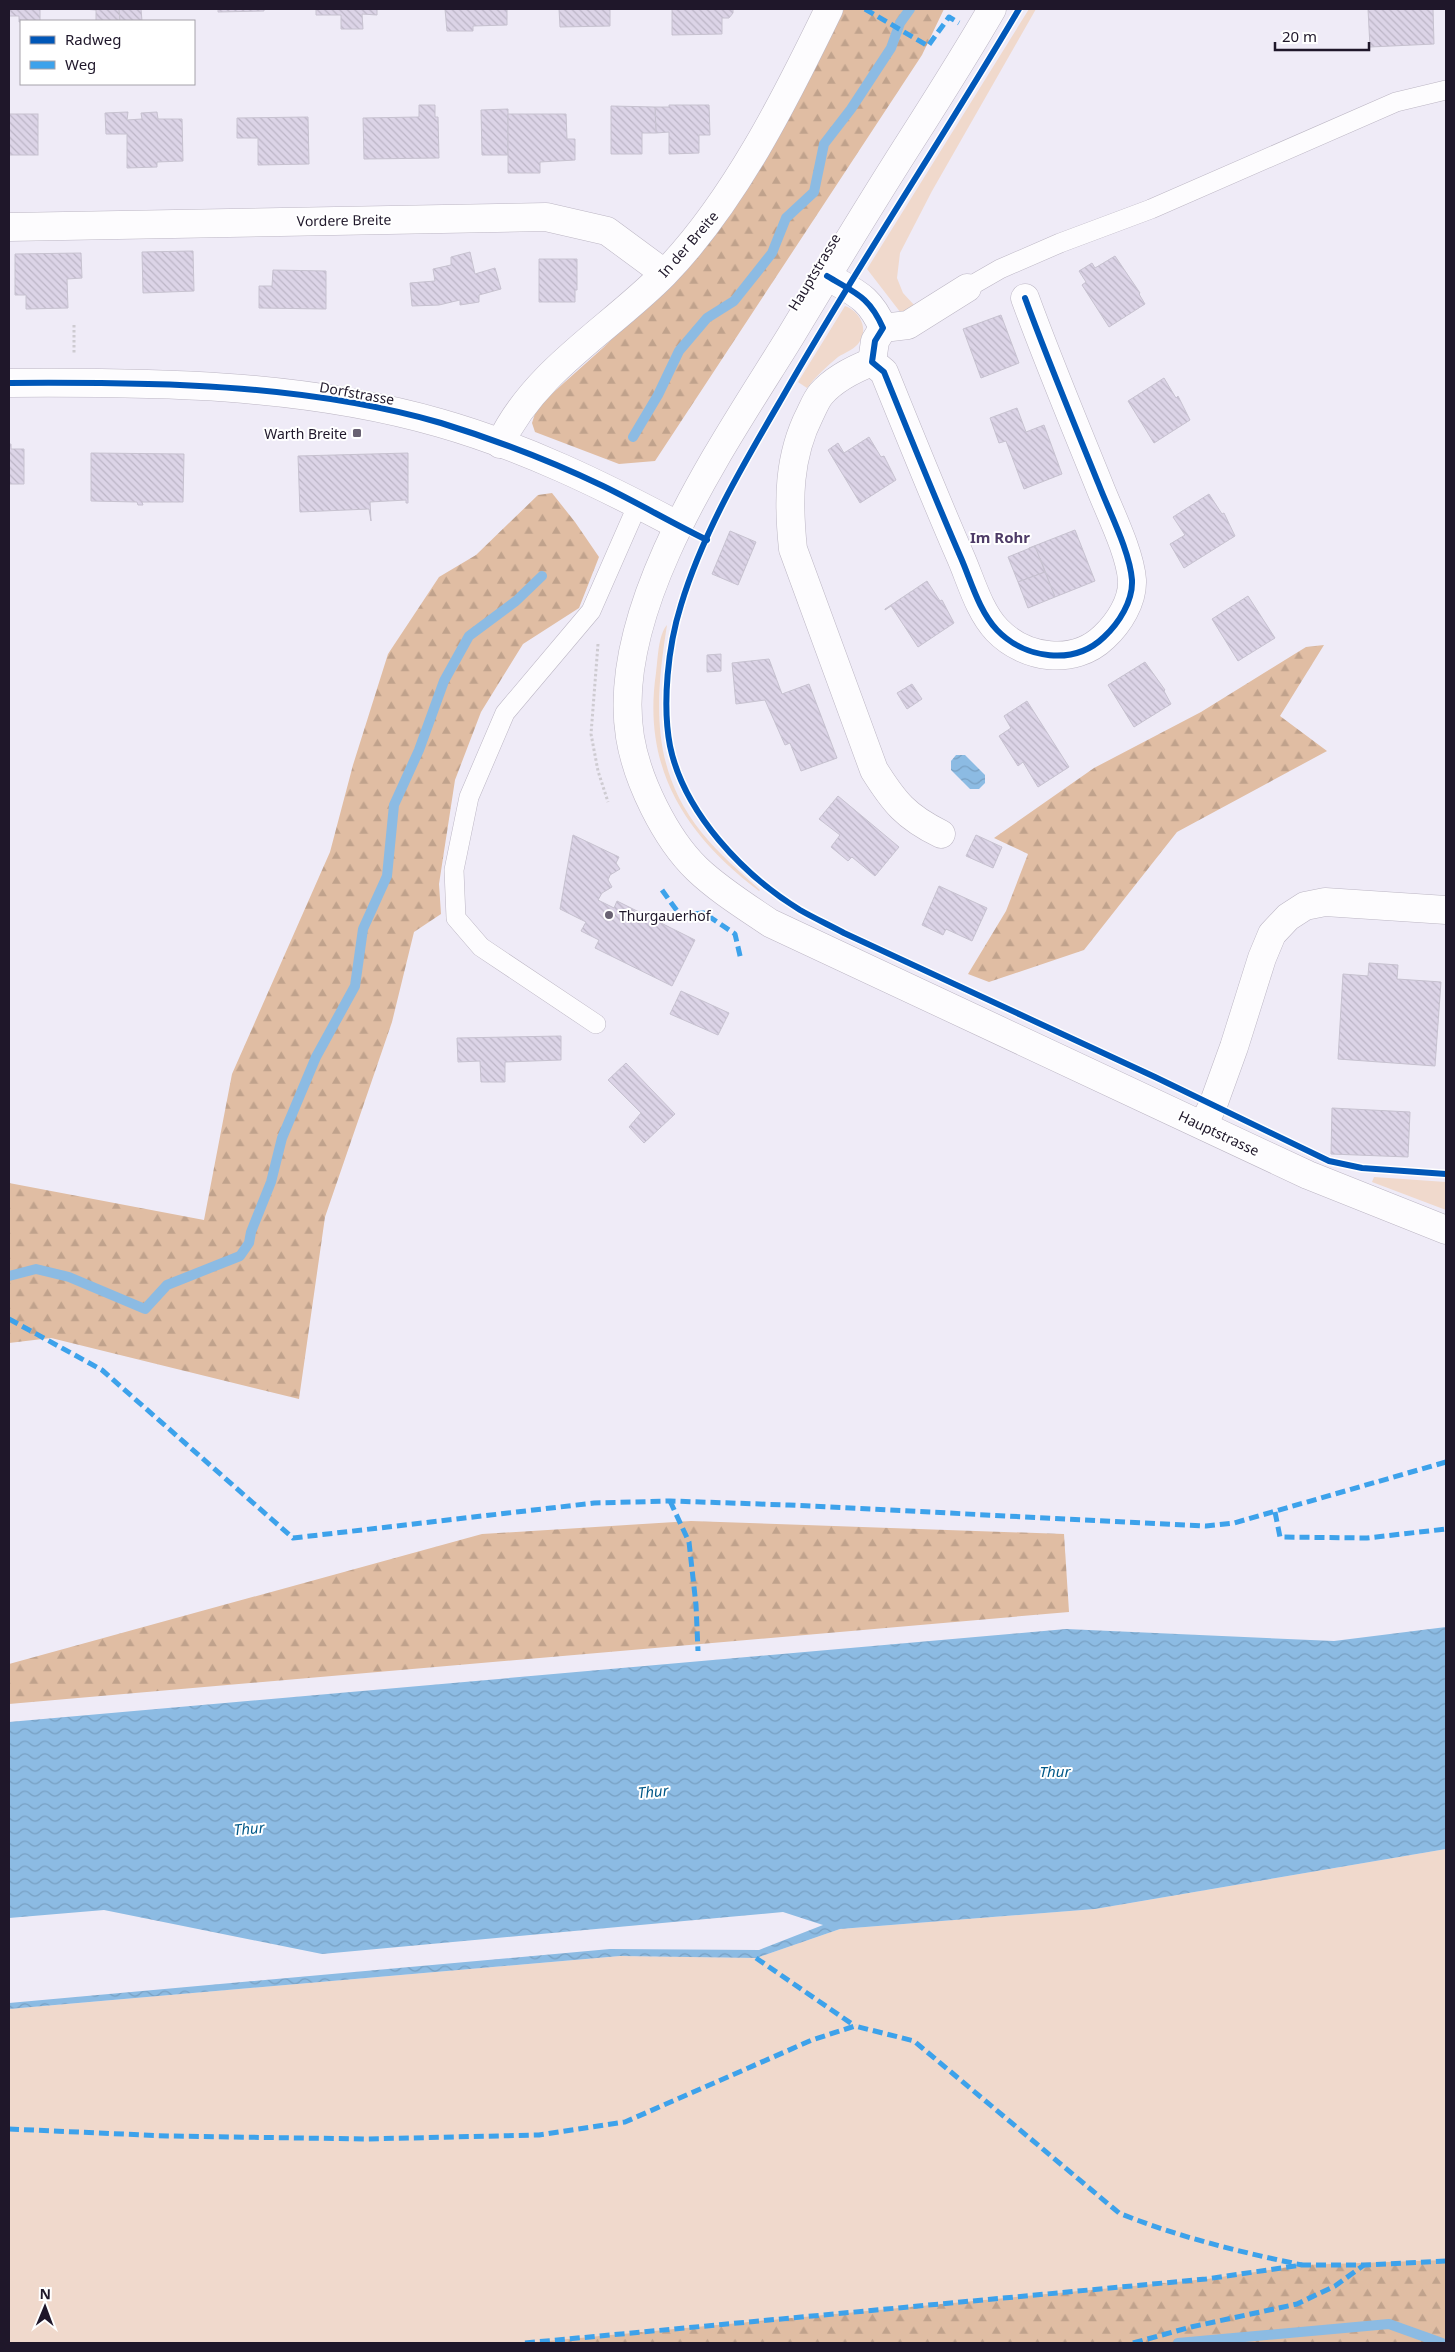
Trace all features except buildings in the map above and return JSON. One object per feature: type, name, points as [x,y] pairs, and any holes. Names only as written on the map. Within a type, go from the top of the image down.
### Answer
[{"type":"street","name":"In der Breite","points":[[500,444],[508,426],[532,392],[664,273],[719,207],[795,80],[830,9]]},
{"type":"street","name":"Hauptstrasse","points":[[992,9],[723,446],[679,526],[648,596],[639,623],[631,658],[628,703],[634,758],[650,799],[672,836],[702,874],[724,892],[770,923],[1308,1175],[1446,1230]]},
{"type":"street","name":"Vordere Breite","points":[[9,227],[546,217],[608,231],[664,273]]},
{"type":"street","points":[[827,276],[865,298],[876,312],[882,328],[875,341],[872,362]]},
{"type":"street","points":[[882,328],[902,327],[920,320],[967,288]]},
{"type":"street","points":[[872,362],[884,372],[983,609],[996,629],[1011,642],[1032,653],[1079,654],[1099,642],[1116,626],[1124,611],[1132,580],[1127,559],[1111,516],[1025,298]]},
{"type":"street","points":[[872,362],[851,370],[823,392],[805,424],[796,447],[792,472],[789,512],[793,549],[874,770],[892,799],[918,823],[941,834]]},
{"type":"street","name":"Dorfstrasse","points":[[9,383],[210,387],[342,401],[440,423],[500,444],[564,468],[679,526]]},
{"type":"street","points":[[1203,1125],[1213,1105],[1231,1055],[1262,958],[1272,934],[1288,917],[1305,906],[1326,902],[1446,910]]},
{"type":"lane","points":[[967,288],[1009,265],[1060,243],[1151,209],[1396,102],[1446,90]]},
{"type":"lane","points":[[596,1024],[481,947],[456,918],[454,870],[469,797],[505,713],[591,611],[638,504]]},
{"type":"path","points":[[74,325],[74,354]]},
{"type":"shaded area","points":[[1029,9],[1036,9],[932,191],[900,253],[897,278],[903,293],[915,306],[904,317],[867,269]]},
{"type":"shaded area","points":[[845,306],[855,312],[862,322],[862,339],[851,350],[838,357],[807,388],[798,382]]},
{"type":"shaded area","points":[[667,625],[660,681],[660,734],[673,784],[685,809],[702,833],[759,891],[710,847],[690,822],[674,797],[663,769],[656,739],[653,707],[659,648],[664,629]]},
{"type":"shaded area","points":[[1374,1177],[1446,1182],[1446,1210],[1372,1182]]},
{"type":"shaded area","points":[[1446,1849],[1446,2261],[1364,2265],[1302,2265],[1206,2279],[525,2343],[9,2343],[9,2009],[620,1956],[756,1958],[840,1929],[1095,1909]]},
{"type":"green space","points":[[844,9],[944,9],[922,55],[655,461],[619,464],[535,432],[532,423],[537,407],[604,347],[669,280],[800,91]]},
{"type":"green space","points":[[552,493],[599,557],[579,608],[523,644],[481,712],[455,780],[439,884],[441,914],[414,932],[392,1022],[325,1217],[299,1399],[51,1338],[9,1343],[9,1183],[204,1220],[232,1074],[330,852],[353,765],[388,654],[439,577],[476,555],[538,495]]},
{"type":"green space","points":[[1324,645],[1280,716],[1327,751],[1177,832],[1084,950],[989,982],[968,974],[1006,911],[1028,854],[994,838],[1094,768],[1201,712],[1306,647]]},
{"type":"green space","points":[[691,1521],[1064,1534],[1069,1612],[9,1704],[9,1664],[482,1534]]},
{"type":"green space","points":[[1446,2260],[1446,2343],[525,2343],[1206,2279],[1302,2265]]},
{"type":"water","points":[[956,755],[965,755],[985,775],[985,783],[979,789],[970,789],[951,770],[951,761]]},
{"type":"water","name":"Thur","points":[[1446,1627],[1446,1849],[1095,1909],[840,1929],[756,1958],[620,1956],[9,2009],[9,2003],[610,1949],[759,1950],[823,1925],[783,1912],[322,1954],[104,1910],[9,1918],[9,1722],[1066,1629],[1334,1641]]},
{"type":"waterway","points":[[633,437],[658,395],[679,351],[707,318],[734,301],[772,253],[786,218],[814,192],[824,144],[851,109],[891,48],[900,23],[910,9]]},
{"type":"waterway","points":[[9,1276],[36,1269],[69,1277],[145,1309],[167,1285],[240,1256],[249,1243],[251,1232],[271,1182],[282,1138],[316,1057],[355,986],[363,929],[387,876],[394,805],[419,750],[444,681],[469,636],[516,601],[542,576]]},
{"type":"waterway","points":[[1178,2343],[1389,2324],[1442,2343]]},
{"type":"marked path","points":[[865,9],[928,46],[949,17],[959,23]]},
{"type":"marked path","points":[[662,890],[680,915],[704,913],[735,934],[741,960]]},
{"type":"marked path","points":[[9,1319],[102,1370],[293,1538],[594,1503],[670,1501],[789,1505],[1206,1526],[1234,1523],[1446,1462]]},
{"type":"marked path","points":[[670,1501],[689,1542],[696,1605],[698,1651]]},
{"type":"marked path","points":[[1275,1512],[1280,1537],[1367,1538],[1446,1529]]},
{"type":"marked path","points":[[756,1958],[855,2026]]},
{"type":"marked path","points":[[9,2129],[167,2136],[366,2139],[539,2135],[625,2122],[812,2040],[855,2026],[914,2041],[1119,2213],[1141,2222],[1209,2243],[1302,2265]]},
{"type":"marked path","points":[[525,2343],[1206,2279],[1302,2265],[1364,2265],[1446,2261]]},
{"type":"marked path","points":[[1133,2343],[1191,2327],[1297,2304],[1335,2286],[1364,2265]]},
{"type":"cycle path","points":[[1019,9],[811,349],[739,473],[701,551],[676,621],[668,675],[668,730],[677,771],[688,795],[702,818],[719,840],[758,879],[779,896],[811,916],[1155,1077],[1329,1161],[1362,1168],[1446,1174]]},
{"type":"cycle path","points":[[827,276],[860,296],[878,317],[883,328],[875,341],[872,362],[884,372],[985,614],[997,630],[1008,640],[1021,647],[1035,653],[1064,655],[1079,652],[1092,646],[1110,631],[1128,604],[1132,580],[1127,557],[1118,532],[1025,298]]},
{"type":"cycle path","points":[[9,383],[117,383],[226,388],[335,400],[388,410],[441,423],[543,460],[603,486],[707,540]]},
{"type":"place","name":"Warth Breite","points":[[357,433]]},
{"type":"place","name":"Thurgauerhof","points":[[609,915]]},
{"type":"district","name":"Im Rohr","points":[[1000,537]]}]
